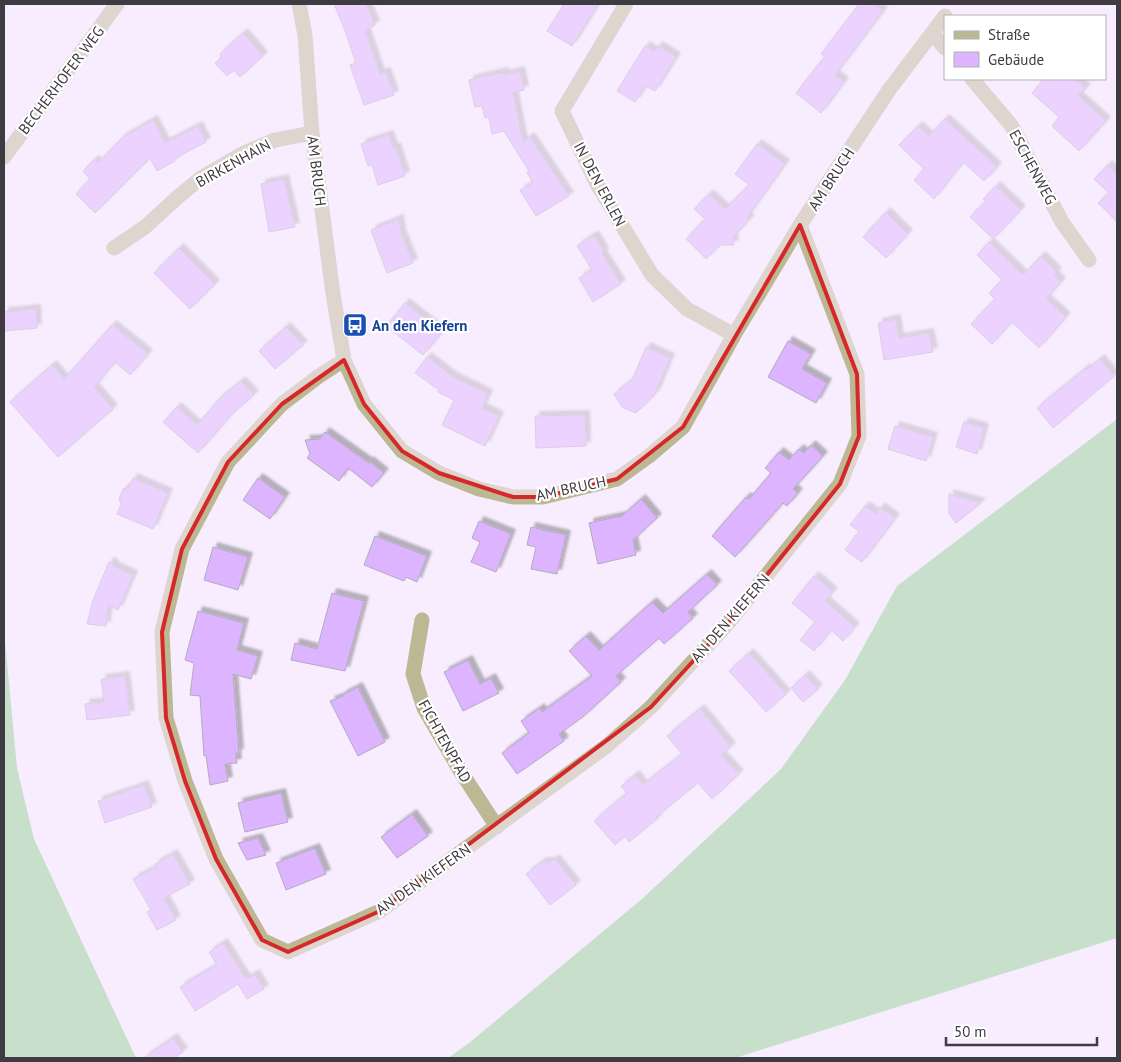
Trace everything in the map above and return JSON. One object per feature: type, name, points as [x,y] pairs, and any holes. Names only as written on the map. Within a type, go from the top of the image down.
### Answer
[{"type":"street","name":"BECHERHOFER WEG","points":[[4,157],[118,4]]},
{"type":"street","name":"AM BRUCH","points":[[298,4],[305,35],[312,133],[333,294],[344,360],[364,404],[402,451],[439,473],[479,489],[513,496],[544,497],[618,478],[649,456],[683,427],[800,225],[889,90],[944,18]]},
{"type":"street","name":"IN DEN ERLEN","points":[[626,4],[562,111],[597,184],[652,275],[687,309],[734,336]]},
{"type":"street","name":"AM BRUCH","points":[[946,15],[954,4]]},
{"type":"street","points":[[933,34],[944,47]]},
{"type":"street","name":"ESCHENWEG","points":[[973,80],[1012,125],[1062,222],[1090,260]]},
{"type":"street","name":"BIRKENHAIN","points":[[114,248],[145,227],[201,178],[244,153],[275,140],[312,133]]},
{"type":"street","name":"AN DEN KIEFERN","points":[[344,360],[282,404],[228,462],[182,549],[162,632],[166,718],[185,781],[216,859],[262,940],[288,952],[380,911],[608,745],[651,707],[729,622],[840,484],[858,436],[856,374],[800,225]]},
{"type":"street","name":"FICHTENPFAD","points":[[422,620],[413,674],[424,708],[461,772],[497,827]]},
{"type":"highlighted area","points":[[800,225],[857,374],[859,436],[840,484],[729,622],[651,707],[380,911],[288,952],[262,940],[216,859],[185,781],[166,718],[162,632],[182,549],[228,462],[282,404],[344,360],[364,404],[402,451],[439,473],[513,497],[543,497],[617,479],[683,427]]},
{"type":"green space","points":[[1117,419],[1117,938],[735,1058],[448,1058],[469,1043],[643,898],[781,769],[845,680],[897,586]]},
{"type":"green space","points":[[4,630],[17,768],[34,839],[136,1058],[4,1058]]},
{"type":"building","points":[[334,4],[366,4],[375,25],[365,30],[380,74],[386,72],[394,95],[364,105],[350,65],[356,63]]},
{"type":"building","points":[[564,4],[598,4],[572,46],[547,31]]},
{"type":"building","points":[[859,4],[873,4],[883,11],[835,75],[844,82],[821,113],[796,93],[825,56],[821,54]]},
{"type":"building","points":[[243,33],[263,56],[240,77],[234,70],[227,76],[215,63],[222,57],[220,54]]},
{"type":"building","points":[[645,46],[654,51],[658,46],[676,57],[655,91],[645,86],[635,102],[617,91]]},
{"type":"building","points":[[520,71],[524,90],[513,92],[523,142],[530,137],[569,196],[536,216],[520,190],[533,183],[527,172],[529,171],[504,131],[492,134],[489,117],[485,118],[482,106],[475,107],[469,80],[504,72],[504,75]]},
{"type":"building","points":[[1043,80],[1077,80],[1086,88],[1078,96],[1106,121],[1079,151],[1052,126],[1059,117],[1032,93]]},
{"type":"building","points":[[945,119],[997,167],[984,181],[963,162],[934,199],[914,180],[924,169],[899,145],[918,126],[929,136]]},
{"type":"building","points":[[153,120],[165,143],[198,126],[206,142],[174,159],[175,161],[157,171],[150,158],[95,213],[76,194],[90,179],[83,171],[94,160],[98,163],[123,137]]},
{"type":"building","points":[[389,135],[393,148],[396,147],[405,176],[378,185],[372,165],[368,166],[361,144]]},
{"type":"building","points":[[757,144],[785,164],[747,217],[750,219],[733,237],[734,245],[720,245],[706,259],[686,239],[705,219],[694,209],[709,194],[725,209],[749,185],[735,174]]},
{"type":"building","points":[[1108,165],[1117,174],[1117,222],[1098,203],[1109,193],[1094,179]]},
{"type":"building","points":[[284,179],[295,227],[269,232],[261,184]]},
{"type":"building","points":[[996,186],[1021,210],[993,239],[970,217],[986,201],[983,199]]},
{"type":"building","points":[[886,212],[908,234],[886,258],[863,237]]},
{"type":"building","points":[[399,219],[401,233],[413,263],[387,273],[371,230]]},
{"type":"building","points":[[594,235],[604,252],[602,254],[621,284],[593,302],[579,278],[592,270],[577,246]]},
{"type":"building","points":[[989,242],[1023,275],[1041,256],[1057,272],[1054,275],[1061,282],[1046,299],[1066,317],[1039,348],[1012,322],[992,344],[971,324],[995,299],[989,293],[1002,280],[977,255]]},
{"type":"building","points":[[179,248],[215,284],[190,309],[154,273]]},
{"type":"building","points":[[405,303],[442,332],[423,355],[386,326]]},
{"type":"building","points":[[36,309],[37,328],[4,331],[4,312]]},
{"type":"building","points":[[896,319],[899,338],[929,333],[933,352],[884,360],[878,323]]},
{"type":"building","points":[[112,325],[148,354],[130,375],[115,362],[94,387],[113,409],[58,457],[10,402],[52,365],[64,379]]},
{"type":"building","points":[[286,327],[303,345],[275,369],[259,351]]},
{"type":"building","points":[[788,341],[811,354],[802,369],[827,383],[816,403],[768,377]]},
{"type":"building","points":[[646,347],[670,358],[655,394],[636,413],[622,407],[614,394],[632,380]]},
{"type":"building","points":[[427,357],[453,377],[488,394],[482,408],[499,416],[485,446],[442,425],[454,400],[438,392],[439,390],[415,373]]},
{"type":"building","points":[[1100,359],[1114,376],[1053,428],[1037,408]]},
{"type":"building","points":[[241,381],[254,395],[231,415],[198,453],[163,422],[177,407],[197,425],[220,398]]},
{"type":"building","points":[[585,415],[586,446],[536,448],[535,416]]},
{"type":"building","points":[[964,422],[984,428],[977,454],[956,447]]},
{"type":"building","points":[[895,426],[933,437],[926,461],[888,449]]},
{"type":"building","points":[[325,432],[384,473],[372,487],[348,468],[339,481],[307,458],[310,454],[305,440],[320,439]]},
{"type":"building","points":[[811,445],[823,456],[793,489],[798,493],[787,506],[783,503],[735,557],[712,536],[746,497],[749,499],[771,473],[765,468],[779,452],[789,460],[799,449],[804,453]]},
{"type":"building","points":[[133,478],[168,493],[153,529],[117,514],[121,504],[119,499],[123,489],[129,487]]},
{"type":"building","points":[[258,478],[285,497],[270,519],[243,500]]},
{"type":"building","points":[[949,494],[981,503],[956,523],[949,514]]},
{"type":"building","points":[[641,499],[657,518],[633,540],[636,555],[598,564],[589,523],[622,516]]},
{"type":"building","points":[[865,506],[876,514],[880,507],[895,518],[862,562],[845,550],[859,531],[850,525]]},
{"type":"building","points":[[479,521],[511,534],[496,572],[471,562],[480,542],[472,538]]},
{"type":"building","points":[[531,527],[566,535],[557,574],[531,569],[536,547],[527,545]]},
{"type":"building","points":[[375,536],[427,556],[417,582],[406,577],[404,581],[364,565]]},
{"type":"building","points":[[213,547],[248,557],[238,590],[204,580]]},
{"type":"building","points":[[109,562],[113,563],[113,566],[133,575],[118,610],[108,605],[106,626],[87,624],[93,600]]},
{"type":"building","points":[[707,574],[717,585],[688,612],[693,618],[664,644],[659,638],[616,676],[621,682],[584,716],[559,734],[564,741],[517,774],[502,753],[529,733],[521,721],[540,708],[542,712],[592,676],[569,651],[586,636],[599,650],[652,602],[663,613]]},
{"type":"building","points":[[814,576],[833,592],[825,601],[855,627],[843,641],[831,630],[814,651],[800,640],[815,622],[792,603]]},
{"type":"building","points":[[332,593],[364,601],[345,671],[291,660],[295,643],[317,649]]},
{"type":"building","points":[[198,611],[244,623],[237,650],[258,656],[251,679],[233,674],[239,753],[236,753],[237,763],[225,764],[228,781],[210,785],[206,755],[204,756],[200,696],[190,695],[194,663],[185,660]]},
{"type":"building","points":[[749,653],[786,694],[766,712],[729,671]]},
{"type":"building","points":[[468,660],[480,684],[491,678],[499,693],[463,711],[444,672]]},
{"type":"building","points":[[805,675],[818,689],[803,702],[791,688]]},
{"type":"building","points":[[125,676],[130,715],[87,720],[85,704],[104,702],[101,679]]},
{"type":"building","points":[[358,687],[385,742],[358,756],[330,701]]},
{"type":"building","points":[[700,709],[731,747],[721,755],[739,774],[712,799],[698,783],[629,842],[625,836],[615,845],[594,821],[627,793],[621,786],[635,775],[643,785],[682,754],[667,736]]},
{"type":"building","points":[[144,785],[152,807],[105,823],[98,801]]},
{"type":"building","points":[[281,793],[288,822],[245,832],[238,803]]},
{"type":"building","points":[[412,814],[428,836],[397,858],[381,837]]},
{"type":"building","points":[[258,838],[266,855],[247,860],[238,843]]},
{"type":"building","points":[[315,848],[326,874],[286,890],[276,863]]},
{"type":"building","points":[[173,854],[190,884],[164,898],[176,920],[157,930],[147,912],[151,910],[133,879],[157,867],[155,864]]},
{"type":"building","points":[[555,859],[576,885],[550,905],[526,874],[542,862],[551,862]]},
{"type":"building","points":[[223,943],[246,979],[255,974],[264,989],[247,999],[238,984],[195,1011],[180,987],[217,965],[209,952]]},
{"type":"building","points":[[173,1038],[183,1052],[174,1058],[144,1058]]},
{"type":"place","name":"An den Kiefern","points":[[355,325]]}]
